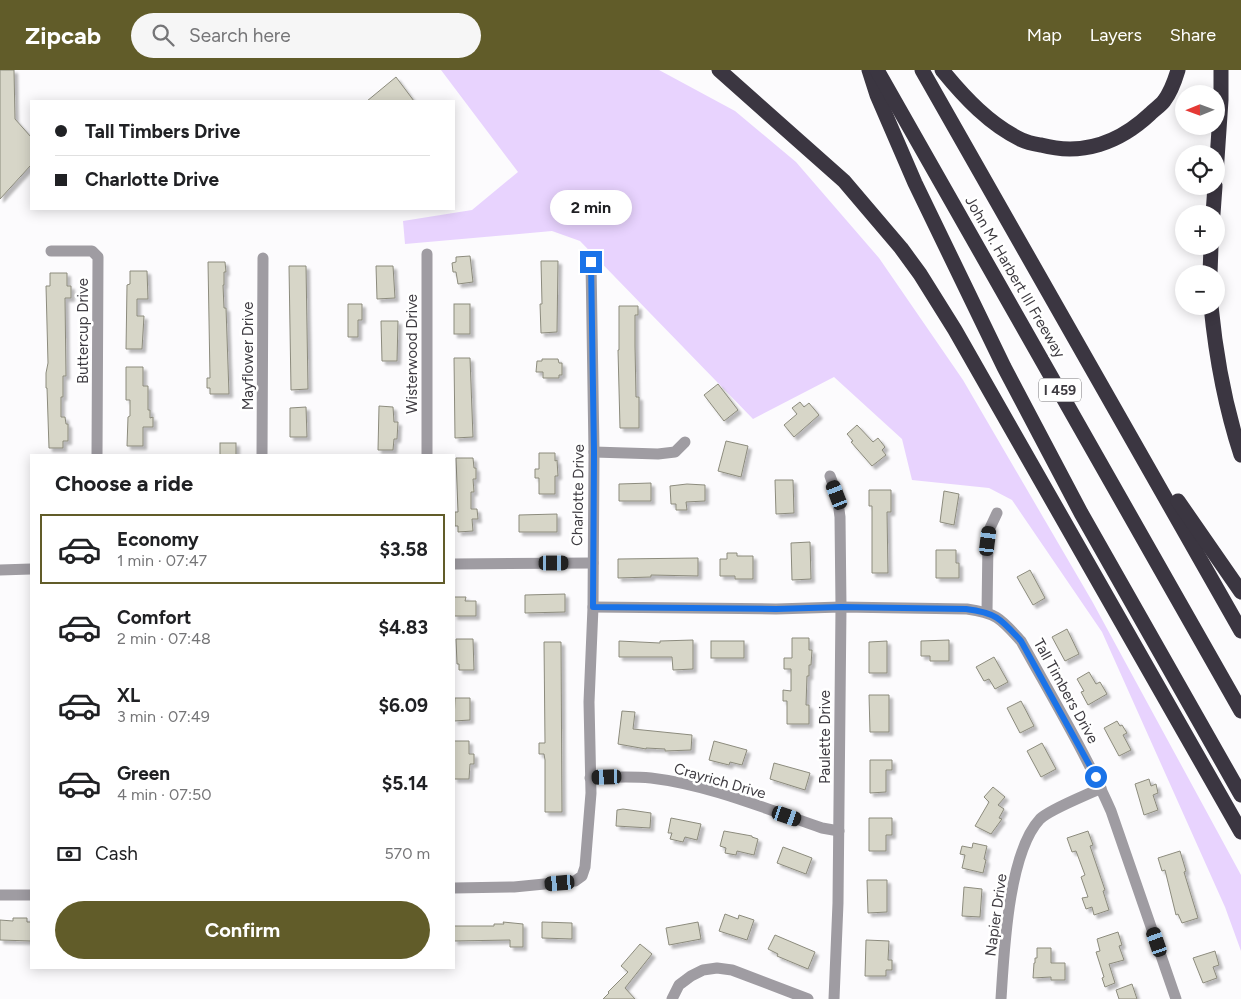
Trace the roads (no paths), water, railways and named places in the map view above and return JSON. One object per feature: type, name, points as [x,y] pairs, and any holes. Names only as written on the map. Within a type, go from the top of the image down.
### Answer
[{"type":"highway","points":[[869,70],[877,95],[915,183],[1004,367],[1081,513],[1241,795]]},
{"type":"highway","name":"John M. Harbert III Freeway","points":[[877,70],[1241,711]]},
{"type":"highway","name":"John M. Harbert III Freeway","points":[[922,70],[1241,631]]},
{"type":"highway","points":[[942,70],[974,105],[1000,128],[1024,141],[1050,148],[1072,150],[1095,146],[1118,138],[1140,124],[1164,101],[1178,70]]},
{"type":"highway","points":[[1218,145],[1221,70]]},
{"type":"highway","points":[[716,71],[844,181],[877,218],[920,274],[956,330],[1241,832]]},
{"type":"highway","points":[[1212,315],[1219,369],[1241,455]]},
{"type":"highway","points":[[1084,354],[1196,530],[1241,592]]},
{"type":"street","name":"Buttercup Drive","points":[[51,251],[92,251],[98,257],[97,454]]},
{"type":"street","name":"Wisterwood Drive","points":[[427,254],[427,454]]},
{"type":"street","name":"Mayflower Drive","points":[[262,454],[263,258]]},
{"type":"street","name":"Charlotte Drive","points":[[455,888],[575,881],[582,876],[585,867],[591,793],[589,702],[593,607],[594,452],[591,262]]},
{"type":"street","points":[[594,452],[658,454],[674,452],[685,442]]},
{"type":"street","name":"Paulette Drive","points":[[830,476],[837,495],[840,517],[841,607],[838,903],[834,999]]},
{"type":"street","points":[[986,612],[988,541],[990,528],[997,513]]},
{"type":"street","points":[[455,564],[593,563]]},
{"type":"street","points":[[0,570],[30,570]]},
{"type":"street","name":"Tall Timbers Drive","points":[[593,607],[966,609],[986,612],[997,617],[1021,641],[1091,766],[1111,811],[1176,999]]},
{"type":"street","name":"Crayrich Drive","points":[[590,778],[651,778],[682,784],[718,792],[822,828],[839,831]]},
{"type":"street","name":"Napier Drive","points":[[1001,999],[1012,885],[1027,837],[1041,818],[1101,788]]},
{"type":"street","points":[[0,895],[30,895]]},
{"type":"street","points":[[672,999],[679,985],[691,976],[703,970],[717,968],[732,970],[808,999]]}]
